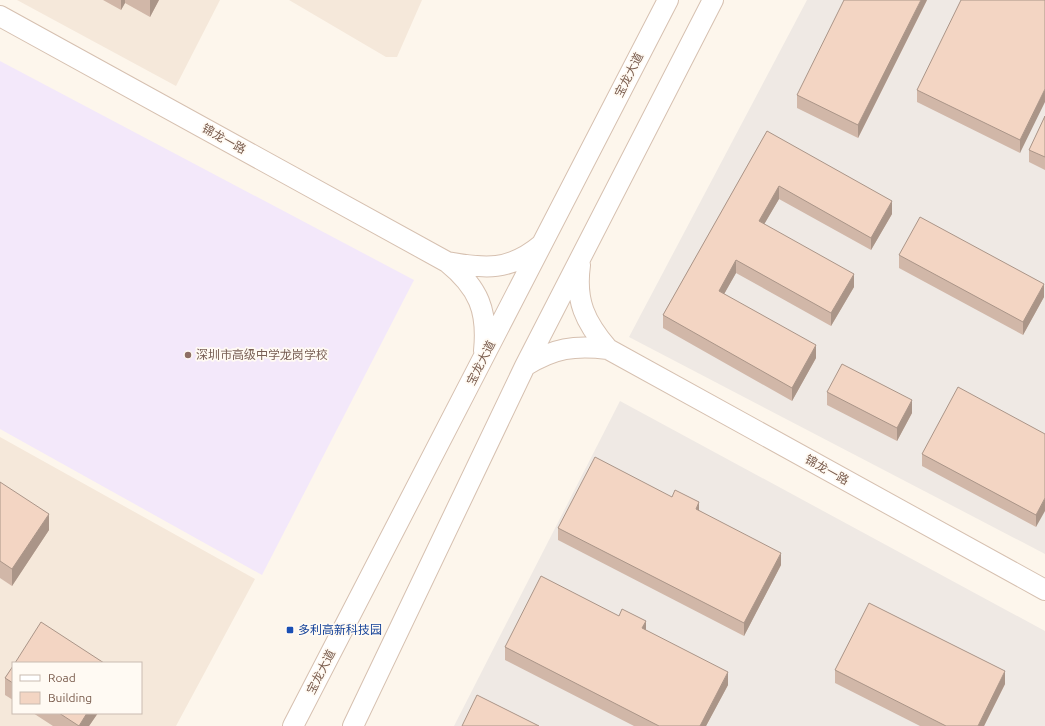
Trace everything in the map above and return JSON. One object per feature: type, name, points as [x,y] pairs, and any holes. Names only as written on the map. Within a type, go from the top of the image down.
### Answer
[{"type":"main road","name":"宝龙大道","points":[[293,726],[668,0]]},
{"type":"main road","points":[[353,726],[525,366],[713,0]]},
{"type":"main road","name":"锦龙一路","points":[[0,16],[447,262],[464,275],[476,293],[484,315],[485,336],[483,359]]},
{"type":"main road","name":"锦龙一路","points":[[447,262],[489,267],[509,264],[527,257],[542,244]]},
{"type":"main road","name":"锦龙一路","points":[[581,257],[578,282],[581,307],[593,331],[608,349],[1045,590]]},
{"type":"main road","name":"锦龙一路","points":[[525,366],[544,354],[565,349],[587,347],[608,349]]},
{"type":"shaded area","points":[[17,0],[220,0],[176,86]]},
{"type":"shaded area","points":[[289,0],[422,0],[397,57],[386,57]]},
{"type":"shaded area","points":[[807,0],[1045,0],[1045,554],[629,337]]},
{"type":"shaded area","name":"深圳市高级中学龙岗学校","points":[[0,61],[414,280],[262,575],[0,429]]},
{"type":"shaded area","points":[[620,401],[1045,631],[1045,726],[454,726]]},
{"type":"shaded area","points":[[0,437],[255,579],[176,726],[0,726]]},
{"type":"building","points":[[844,0],[921,0],[858,125],[797,95]]},
{"type":"building","points":[[961,0],[1045,0],[1045,89],[1020,140],[917,90]]},
{"type":"building","points":[[1045,116],[1045,157],[1029,150]]},
{"type":"building","points":[[767,131],[892,201],[871,238],[779,186],[759,221],[854,274],[831,313],[736,260],[719,291],[816,345],[792,388],[663,315]]},
{"type":"building","points":[[920,217],[1044,284],[1023,322],[899,255]]},
{"type":"building","points":[[842,364],[912,400],[897,428],[827,392]]},
{"type":"building","points":[[958,387],[1045,434],[1045,498],[1036,515],[922,454]]},
{"type":"building","points":[[595,457],[672,497],[675,490],[699,502],[696,509],[781,553],[744,623],[558,528]]},
{"type":"building","points":[[0,482],[49,514],[12,569],[0,561]]},
{"type":"building","points":[[541,576],[619,616],[622,609],[646,621],[642,628],[728,672],[700,726],[659,726],[505,647]]},
{"type":"building","points":[[869,603],[1005,671],[978,726],[946,726],[835,670]]},
{"type":"building","points":[[41,622],[102,662],[16,662]]},
{"type":"building","points":[[12,668],[12,682],[5,678]]},
{"type":"building","points":[[477,695],[539,726],[462,726]]},
{"type":"building","points":[[61,714],[86,714],[79,726]]},
{"type":"place","name":"深圳市高级中学龙岗学校","points":[[188,355]]},
{"type":"place","name":"多利高新科技园","points":[[290,630]]}]
